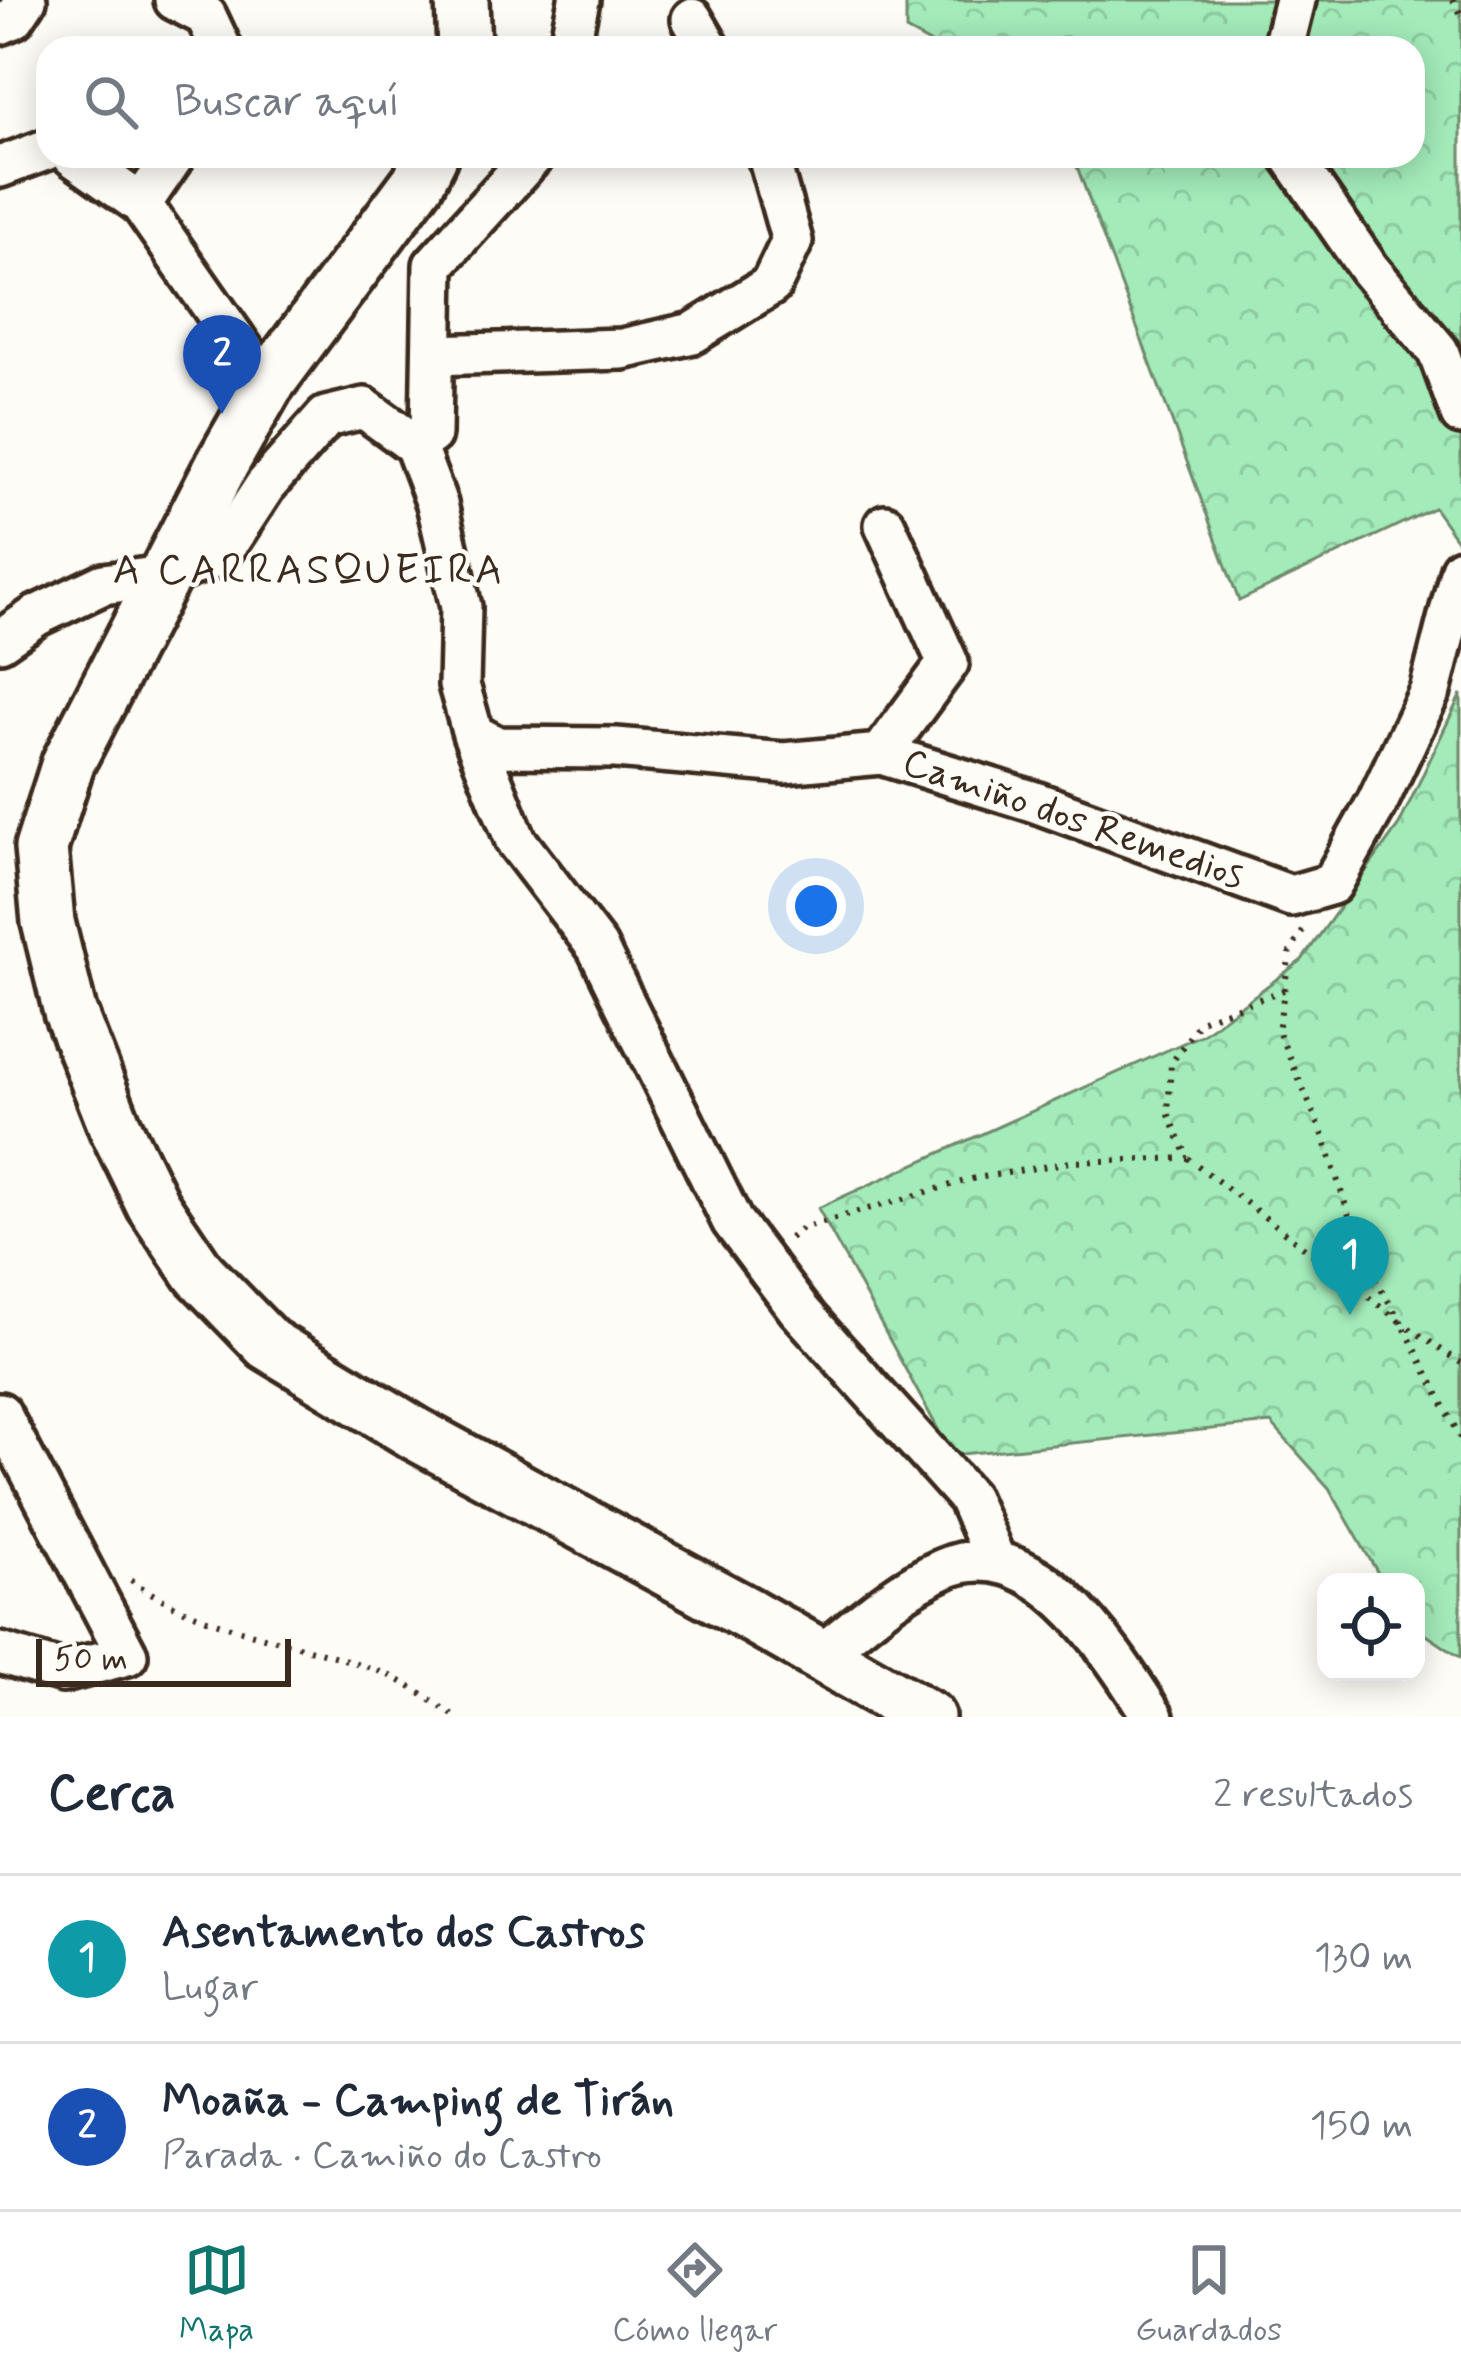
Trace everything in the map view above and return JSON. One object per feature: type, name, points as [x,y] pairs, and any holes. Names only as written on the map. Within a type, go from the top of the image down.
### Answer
[{"type":"main road","points":[[425,168],[267,385],[68,763],[41,848],[48,922],[70,1012],[115,1126],[153,1205],[200,1273],[268,1344],[416,1434],[928,1717]]},
{"type":"street","points":[[0,24],[14,18],[26,0]]},
{"type":"street","points":[[175,0],[206,16],[215,36]]},
{"type":"street","points":[[571,36],[579,0]]},
{"type":"street","points":[[1286,36],[1295,0]]},
{"type":"street","points":[[0,167],[36,154]]},
{"type":"street","points":[[90,168],[141,204],[267,385]]},
{"type":"street","points":[[141,204],[166,168]]},
{"type":"street","points":[[415,445],[431,434],[434,265],[522,168]]},
{"type":"street","points":[[433,355],[622,349],[693,332],[713,321],[771,285],[792,241],[771,168]]},
{"type":"street","points":[[1299,168],[1370,269],[1438,351],[1461,414]]},
{"type":"street","points":[[0,640],[36,616],[103,584],[163,576],[220,555],[265,486],[326,417],[364,408],[415,445],[437,504],[461,607],[460,685],[473,734],[516,841],[597,947],[732,1221],[799,1310],[968,1498],[995,1560]]},
{"type":"street","points":[[881,754],[948,663],[885,525]]},
{"type":"street","points":[[1332,884],[1430,691],[1461,569]]},
{"type":"street","name":"Camiño dos Remedios","points":[[473,734],[497,747],[616,748],[784,763],[881,754],[1035,802],[1292,896],[1332,884]]},
{"type":"street","points":[[0,1412],[127,1655],[63,1672],[0,1653]]},
{"type":"street","points":[[821,1655],[903,1590],[948,1566],[995,1560],[1044,1584],[1099,1633],[1153,1717]]},
{"type":"path","points":[[1452,0],[1461,14]]},
{"type":"path","points":[[1332,884],[1290,952],[1278,1031],[1323,1135],[1364,1262],[1402,1323],[1461,1439]]},
{"type":"path","points":[[1284,990],[1200,1021],[1171,1064],[1168,1113],[1188,1157],[1402,1323],[1461,1363]]},
{"type":"path","points":[[761,1261],[802,1228],[972,1179],[1070,1162],[1188,1157]]},
{"type":"path","points":[[118,1571],[155,1598],[219,1626],[381,1672],[456,1717]]},
{"type":"green space","points":[[906,0],[1461,0],[1461,546],[1434,508],[1239,601],[1077,168],[1425,168],[1425,36],[917,36],[906,30]]},
{"type":"green space","points":[[1461,694],[1461,1658],[1425,1634],[1425,1573],[1378,1573],[1329,1488],[1271,1423],[952,1455],[818,1208],[1203,1034],[1302,960],[1399,825]]},
{"type":"place","name":"Moaña - Camping de Tirán","points":[[222,414]]},
{"type":"place","name":"Asentamento dos Castros","points":[[1350,1315]]},
{"type":"district","name":"A CARRASQUEIRA","points":[[309,571]]}]
